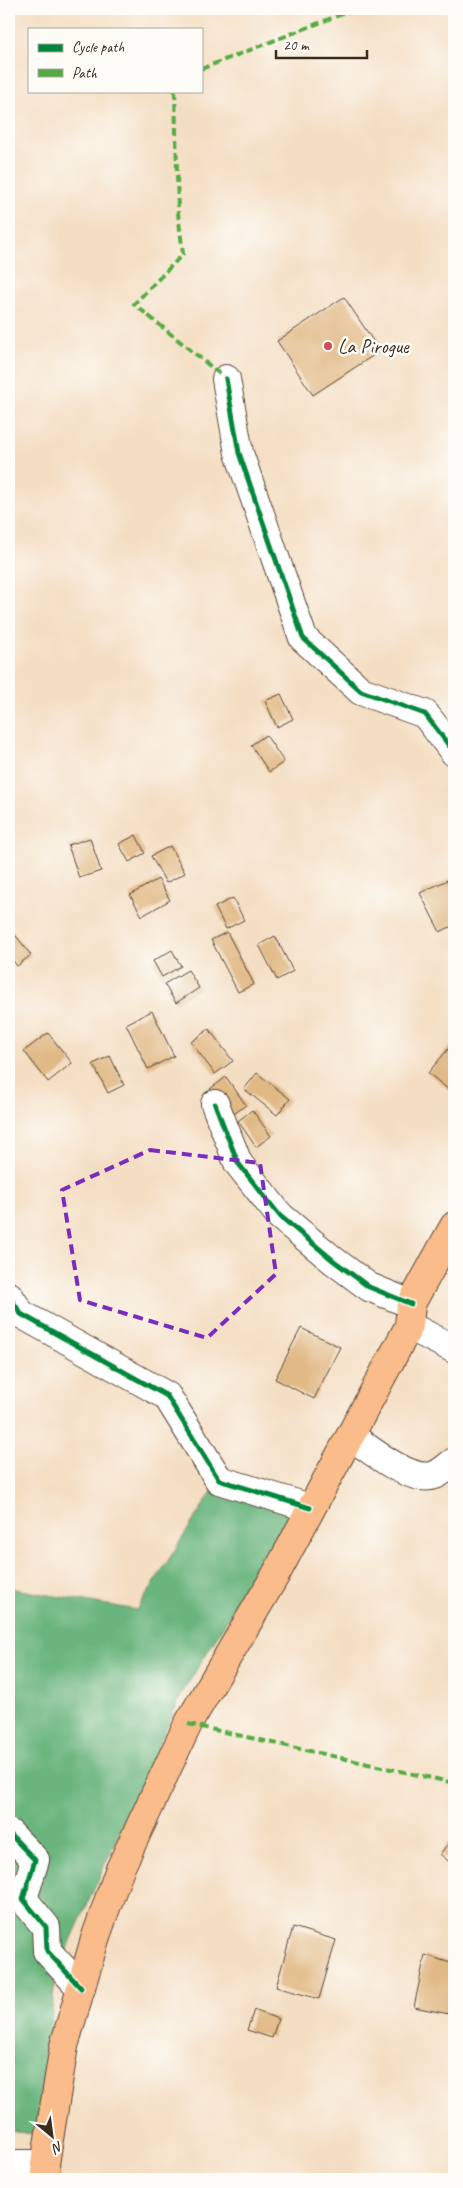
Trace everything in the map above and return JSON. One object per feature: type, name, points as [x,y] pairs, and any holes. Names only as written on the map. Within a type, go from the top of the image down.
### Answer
[{"type":"main road","points":[[46,2172],[64,2046],[94,1939],[119,1871],[180,1742],[275,1576],[310,1508],[351,1436],[454,1226]]},
{"type":"street","points":[[226,379],[239,453],[303,638],[361,691],[426,714],[454,752]]},
{"type":"street","points":[[214,1104],[238,1163],[280,1216],[334,1261],[410,1315],[454,1350]]},
{"type":"street","points":[[9,1296],[20,1314],[167,1396],[219,1480],[310,1508]]},
{"type":"street","points":[[351,1436],[392,1465],[422,1477],[435,1475],[454,1462]]},
{"type":"street","points":[[9,1833],[35,1860],[23,1899],[46,1927],[47,1951],[81,1988]]},
{"type":"street","points":[[9,2164],[46,2172]]},
{"type":"highlighted area","points":[[150,1150],[260,1163],[276,1274],[207,1338],[80,1300],[62,1190]]},
{"type":"green space","points":[[219,1480],[299,1504],[182,1693],[55,1976],[42,2135],[9,2131],[9,1588],[137,1610]]},
{"type":"building","name":"La Pirogue","points":[[344,297],[380,351],[313,395],[277,341]]},
{"type":"building","points":[[281,694],[293,719],[277,727],[265,701]]},
{"type":"building","points":[[266,735],[284,762],[269,772],[251,745]]},
{"type":"building","points":[[136,835],[145,853],[129,862],[119,844]]},
{"type":"building","points":[[90,838],[101,871],[79,878],[68,845]]},
{"type":"building","points":[[170,846],[185,873],[166,883],[151,856]]},
{"type":"building","points":[[454,877],[454,925],[440,932],[420,893]]},
{"type":"building","points":[[158,879],[170,900],[142,916],[130,895]]},
{"type":"building","points":[[233,898],[244,920],[226,929],[215,907]]},
{"type":"building","points":[[9,927],[31,955],[17,966],[9,955]]},
{"type":"building","points":[[227,932],[254,984],[238,992],[211,940]]},
{"type":"building","points":[[275,936],[293,971],[277,980],[259,945]]},
{"type":"building","points":[[172,950],[181,966],[162,977],[153,961]]},
{"type":"building","points":[[188,970],[199,988],[176,1003],[164,984]]},
{"type":"building","points":[[152,1011],[174,1056],[148,1069],[126,1024]]},
{"type":"building","points":[[209,1029],[233,1061],[215,1074],[191,1042]]},
{"type":"building","points":[[48,1033],[72,1063],[48,1082],[24,1051]]},
{"type":"building","points":[[454,1042],[454,1094],[428,1073]]},
{"type":"building","points":[[110,1056],[124,1085],[108,1093],[93,1064]]},
{"type":"building","points":[[257,1073],[290,1099],[277,1115],[244,1089]]},
{"type":"building","points":[[226,1077],[246,1105],[230,1117],[210,1089]]},
{"type":"building","points":[[252,1110],[271,1136],[256,1147],[238,1121]]},
{"type":"building","points":[[301,1328],[340,1347],[314,1399],[275,1379]]},
{"type":"building","points":[[454,1836],[454,1866],[440,1854]]},
{"type":"building","points":[[293,1927],[336,1940],[319,1999],[276,1987]]},
{"type":"building","points":[[425,1955],[454,1964],[454,2015],[414,2007]]},
{"type":"building","points":[[254,2010],[278,2019],[272,2038],[247,2030]]},
{"type":"marked path","points":[[202,69],[355,9]]},
{"type":"marked path","points":[[175,92],[178,213],[183,254],[134,304],[226,379]]},
{"type":"marked path","points":[[188,1724],[454,1783]]},
{"type":"cycle path","points":[[226,379],[239,453],[303,638],[361,691],[425,714],[454,752]]},
{"type":"cycle path","points":[[215,1104],[238,1163],[280,1216],[334,1261],[369,1287],[411,1304]]},
{"type":"cycle path","points":[[9,1296],[21,1314],[167,1396],[219,1480],[310,1508]]},
{"type":"cycle path","points":[[9,1833],[35,1860],[23,1899],[46,1927],[47,1951],[81,1988]]},
{"type":"place","name":"La Pirogue","points":[[328,346]]}]
